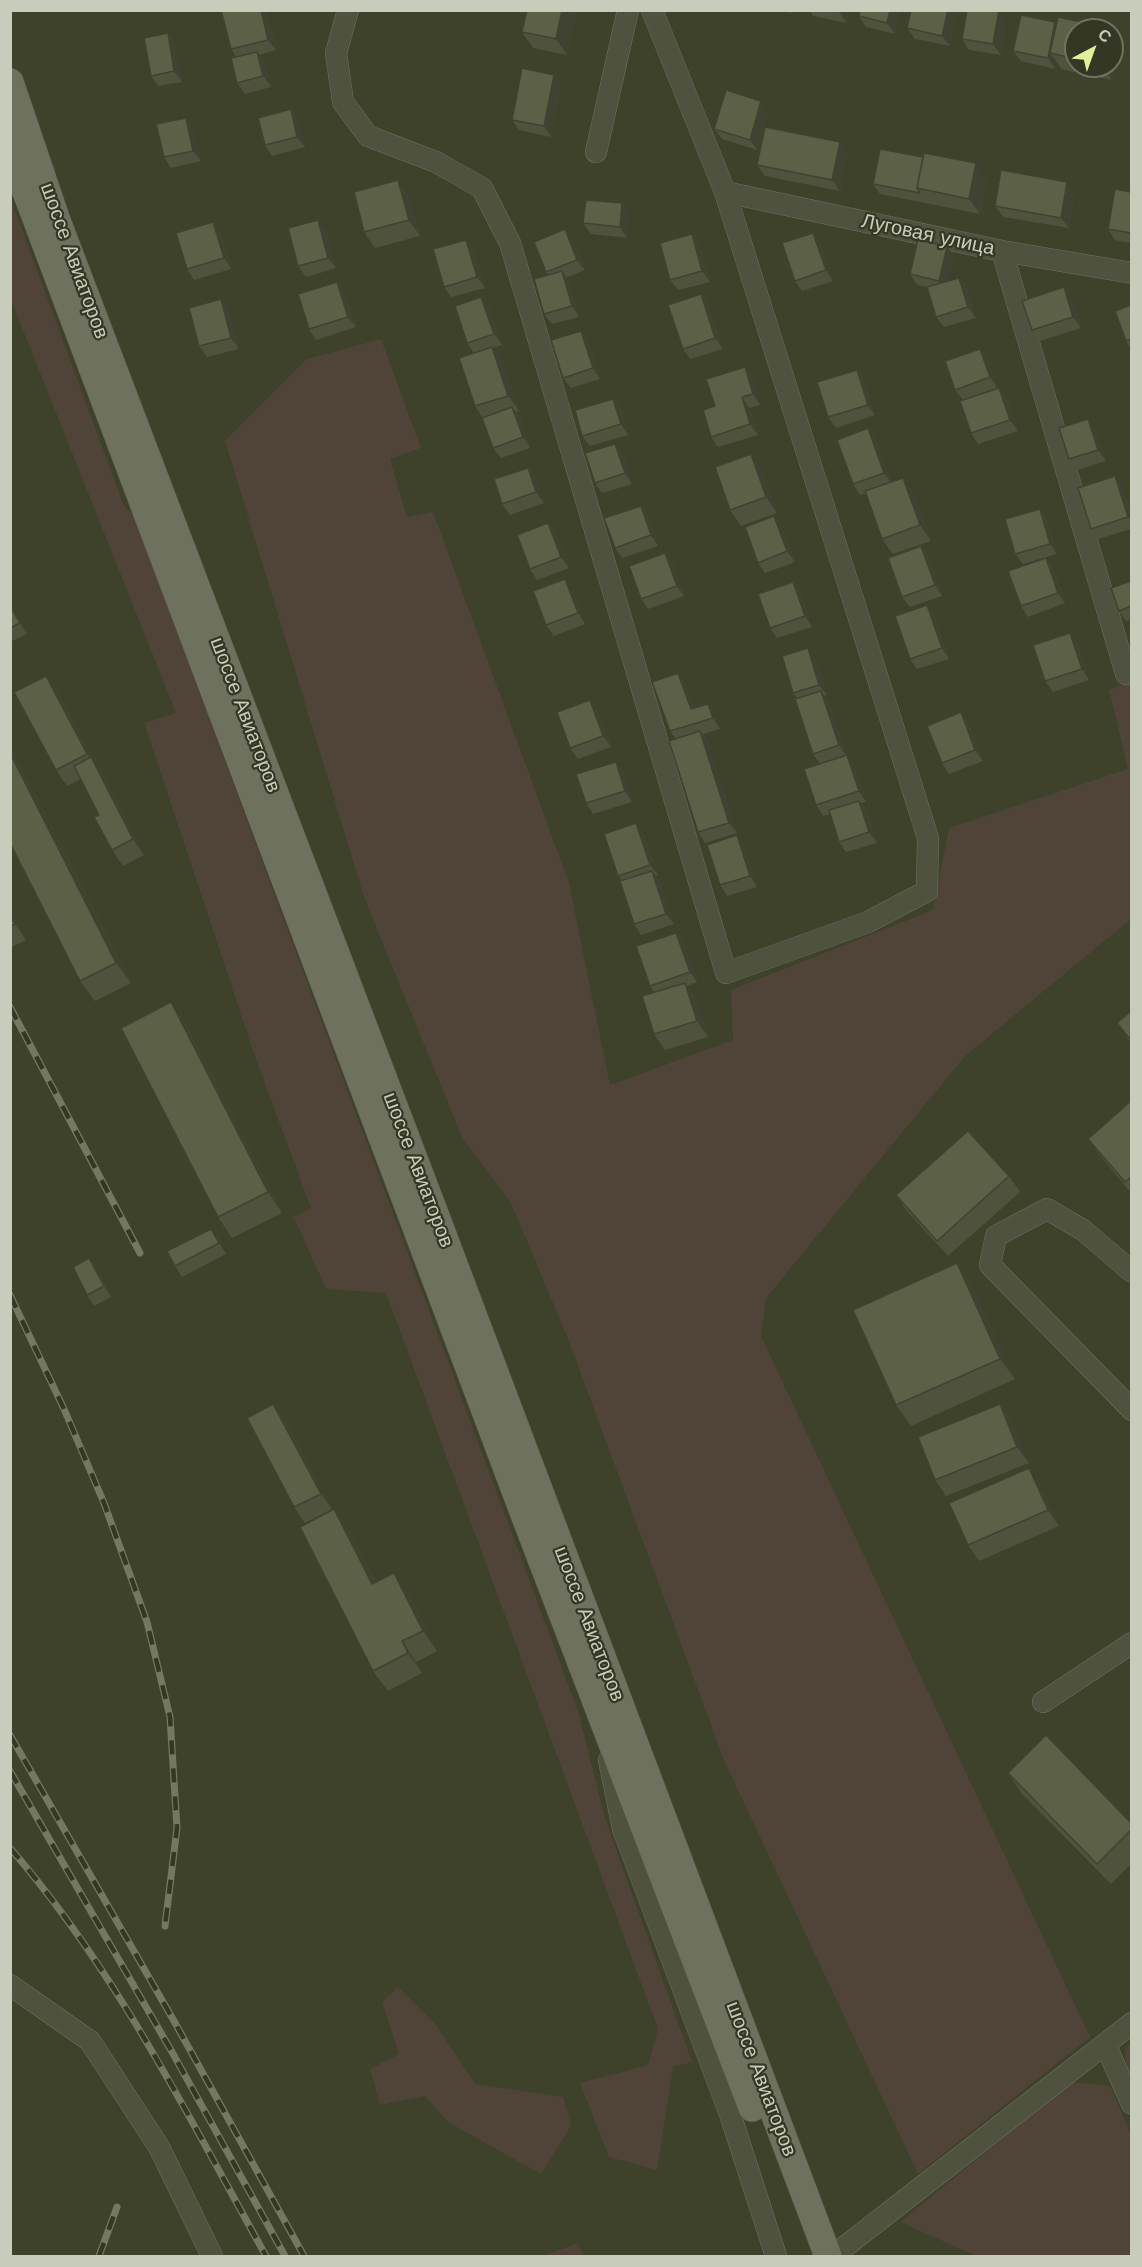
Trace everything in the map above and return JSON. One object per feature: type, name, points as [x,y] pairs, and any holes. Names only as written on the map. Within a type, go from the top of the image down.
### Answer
[{"type":"main road","name":"шоссе Авиаторов","points":[[10,82],[56,218],[436,1216],[828,2256]]},
{"type":"main road","name":"шоссе Авиаторов","points":[[10,145],[808,2256]]},
{"type":"street","points":[[348,10],[336,53],[343,102],[368,136],[436,162],[482,188],[510,243],[726,973],[868,922],[927,891],[928,838],[725,192],[652,10]]},
{"type":"street","points":[[596,152],[627,10]]},
{"type":"street","name":"Луговая улица","points":[[725,192],[1002,251],[1131,273]]},
{"type":"street","points":[[1002,251],[1126,674],[1131,672]]},
{"type":"street","points":[[1131,1272],[1083,1230],[1047,1209],[996,1236],[990,1265],[1131,1410]]},
{"type":"street","points":[[1043,1702],[1131,1643]]},
{"type":"street","points":[[598,1705],[623,1829],[730,2117],[776,2256]]},
{"type":"street","points":[[10,1985],[90,2041],[159,2147],[212,2256]]},
{"type":"street","points":[[833,2256],[1131,2024]]},
{"type":"street","points":[[1105,2044],[1131,2104]]},
{"type":"shaded area","points":[[10,197],[124,506],[134,517],[578,1711],[605,1818],[692,2062],[673,2067],[657,2170],[609,2157],[580,2083],[648,2065],[658,2029],[386,1293],[326,1289],[294,1217],[311,1208],[253,1051],[144,723],[176,713],[11,300]]},
{"type":"shaded area","points":[[381,339],[421,448],[390,459],[407,517],[433,512],[569,883],[610,1085],[733,1040],[731,990],[933,910],[949,828],[1128,769],[1109,690],[1131,681],[1131,919],[965,1056],[766,1298],[761,1336],[1090,2037],[918,2174],[724,1760],[568,1339],[511,1203],[462,1137],[365,900],[225,441],[307,359]]},
{"type":"shaded area","points":[[398,1987],[436,2025],[475,2084],[563,2097],[571,2126],[541,2174],[448,2122],[425,2096],[380,2105],[370,2069],[399,2054],[382,2002]]},
{"type":"shaded area","points":[[1131,2044],[1131,2084],[1125,2070],[1126,2048]]},
{"type":"shaded area","points":[[1071,2082],[1110,2086],[1131,2135],[1131,2256],[976,2256],[900,2222]]},
{"type":"shaded area","points":[[578,2243],[583,2256],[542,2256]]},
{"type":"building","points":[[221,10],[261,10],[268,40],[231,49]]},
{"type":"building","points":[[527,10],[562,10],[556,39],[522,32]]},
{"type":"building","points":[[860,10],[890,10],[887,23],[859,16]]},
{"type":"building","points":[[911,10],[948,10],[942,36],[907,28]]},
{"type":"building","points":[[967,10],[999,10],[993,44],[962,39]]},
{"type":"building","points":[[1021,15],[1055,22],[1048,58],[1013,51]]},
{"type":"building","points":[[1058,17],[1064,18],[1064,56],[1050,53]]},
{"type":"building","points":[[168,33],[174,71],[151,76],[144,38]]},
{"type":"building","points":[[257,52],[263,76],[237,83],[231,58]]},
{"type":"building","points":[[522,68],[554,75],[544,126],[512,120]]},
{"type":"building","points":[[726,90],[761,101],[750,140],[714,129]]},
{"type":"building","points":[[291,109],[297,137],[265,145],[258,118]]},
{"type":"building","points":[[186,118],[193,151],[164,157],[156,124]]},
{"type":"building","points":[[765,127],[840,142],[832,180],[757,165]]},
{"type":"building","points":[[880,149],[923,157],[917,188],[920,193],[873,184]]},
{"type":"building","points":[[924,153],[976,163],[969,199],[917,188]]},
{"type":"building","points":[[1001,170],[1067,182],[1061,218],[995,206]]},
{"type":"building","points":[[398,180],[409,220],[364,232],[354,192]]},
{"type":"building","points":[[1115,189],[1131,192],[1131,233],[1108,229]]},
{"type":"building","points":[[586,200],[622,203],[620,227],[583,223]]},
{"type":"building","points":[[318,220],[328,258],[298,266],[288,228]]},
{"type":"building","points":[[213,222],[224,258],[187,269],[176,233]]},
{"type":"building","points":[[565,229],[577,260],[546,272],[534,242]]},
{"type":"building","points":[[813,233],[826,270],[795,281],[782,243]]},
{"type":"building","points":[[692,234],[702,271],[670,280],[660,243]]},
{"type":"building","points":[[918,239],[947,247],[939,281],[910,274]]},
{"type":"building","points":[[466,240],[477,277],[444,287],[433,249]]},
{"type":"building","points":[[562,271],[572,306],[544,314],[534,279]]},
{"type":"building","points":[[959,278],[968,307],[936,317],[927,287]]},
{"type":"building","points":[[337,282],[348,317],[309,329],[298,294]]},
{"type":"building","points":[[1064,287],[1073,317],[1032,330],[1022,301]]},
{"type":"building","points":[[701,294],[715,338],[683,349],[668,305]]},
{"type":"building","points":[[481,297],[494,334],[467,343],[455,306]]},
{"type":"building","points":[[221,299],[231,338],[199,346],[189,308]]},
{"type":"building","points":[[1131,305],[1131,339],[1126,341],[1115,311]]},
{"type":"building","points":[[581,331],[593,368],[563,378],[551,340]]},
{"type":"building","points":[[492,347],[508,396],[475,406],[459,358]]},
{"type":"building","points":[[980,349],[990,377],[955,390],[945,361]]},
{"type":"building","points":[[745,367],[753,394],[742,397],[750,424],[711,437],[703,410],[715,406],[706,379]]},
{"type":"building","points":[[857,370],[868,405],[828,417],[817,382]]},
{"type":"building","points":[[999,388],[1010,420],[971,433],[960,401]]},
{"type":"building","points":[[613,399],[621,424],[582,436],[575,410]]},
{"type":"building","points":[[512,407],[523,437],[493,448],[482,418]]},
{"type":"building","points":[[1088,419],[1098,450],[1069,459],[1059,428]]},
{"type":"building","points":[[868,428],[884,473],[853,484],[837,440]]},
{"type":"building","points":[[615,444],[625,473],[595,483],[585,453]]},
{"type":"building","points":[[751,454],[766,497],[730,510],[715,467]]},
{"type":"building","points":[[528,468],[536,492],[502,504],[494,479]]},
{"type":"building","points":[[1115,476],[1128,517],[1091,529],[1078,488]]},
{"type":"building","points":[[903,478],[920,525],[882,539],[865,491]]},
{"type":"building","points":[[641,506],[651,535],[615,548],[604,518]]},
{"type":"building","points":[[1040,509],[1050,544],[1015,554],[1005,519]]},
{"type":"building","points":[[774,516],[787,551],[758,563],[745,527]]},
{"type":"building","points":[[548,523],[561,557],[530,569],[517,535]]},
{"type":"building","points":[[921,546],[935,585],[902,597],[888,558]]},
{"type":"building","points":[[665,553],[677,586],[641,599],[629,566]]},
{"type":"building","points":[[1046,558],[1058,593],[1021,606],[1008,571]]},
{"type":"building","points":[[565,579],[578,613],[546,625],[533,591]]},
{"type":"building","points":[[1131,581],[1131,606],[1119,611],[1111,588]]},
{"type":"building","points":[[793,582],[805,616],[770,628],[758,594]]},
{"type":"building","points":[[927,605],[942,648],[910,659],[895,616]]},
{"type":"building","points":[[10,606],[20,623],[10,628]]},
{"type":"building","points":[[1070,633],[1082,669],[1045,681],[1033,645]]},
{"type":"building","points":[[808,648],[819,685],[793,693],[782,656]]},
{"type":"building","points":[[678,673],[691,709],[708,704],[713,718],[670,731],[652,682]]},
{"type":"building","points":[[46,676],[87,754],[56,770],[14,692]]},
{"type":"building","points":[[821,691],[839,745],[813,754],[795,699]]},
{"type":"building","points":[[590,700],[603,736],[570,748],[557,712]]},
{"type":"building","points":[[961,712],[975,750],[942,763],[927,726]]},
{"type":"building","points":[[700,731],[729,823],[698,832],[669,741]]},
{"type":"building","points":[[10,753],[116,963],[80,981],[10,843]]},
{"type":"building","points":[[847,755],[859,791],[816,805],[804,769]]},
{"type":"building","points":[[91,757],[133,839],[112,850],[94,817],[99,815],[74,766]]},
{"type":"building","points":[[616,762],[625,791],[586,803],[576,774]]},
{"type":"building","points":[[859,801],[869,832],[839,842],[829,810]]},
{"type":"building","points":[[636,823],[650,865],[618,876],[604,834]]},
{"type":"building","points":[[737,835],[750,876],[720,885],[707,845]]},
{"type":"building","points":[[652,871],[666,914],[634,924],[620,881]]},
{"type":"building","points":[[10,916],[15,924],[10,926]]},
{"type":"building","points":[[676,933],[690,972],[650,986],[636,946]]},
{"type":"building","points":[[685,983],[697,1021],[654,1034],[642,996]]},
{"type":"building","points":[[171,1002],[268,1192],[218,1217],[121,1028]]},
{"type":"building","points":[[1131,1011],[1131,1036],[1129,1038],[1117,1023]]},
{"type":"building","points":[[1131,1101],[1131,1177],[1125,1182],[1088,1139]]},
{"type":"building","points":[[968,1131],[1009,1176],[937,1241],[896,1195]]},
{"type":"building","points":[[211,1229],[219,1243],[175,1266],[167,1251]]},
{"type":"building","points":[[89,1258],[104,1286],[87,1295],[73,1267]]},
{"type":"building","points":[[957,1263],[1000,1359],[896,1405],[853,1310]]},
{"type":"building","points":[[273,1404],[321,1494],[294,1507],[247,1418]]},
{"type":"building","points":[[1000,1404],[1017,1447],[935,1480],[918,1437]]},
{"type":"building","points":[[1029,1468],[1048,1510],[968,1545],[949,1503]]},
{"type":"building","points":[[334,1509],[372,1584],[394,1573],[423,1631],[402,1641],[408,1653],[373,1671],[300,1527]]},
{"type":"building","points":[[1046,1735],[1131,1823],[1131,1830],[1097,1864],[1008,1773]]},
{"type":"railway","points":[[10,1007],[140,1253]]},
{"type":"railway","points":[[10,1295],[64,1409],[104,1503],[147,1622],[170,1717],[177,1828],[165,1926]]},
{"type":"railway","points":[[10,1735],[174,2021],[304,2256]]},
{"type":"railway","points":[[10,1771],[172,2052],[285,2256]]},
{"type":"railway","points":[[10,1848],[84,1944],[117,1994],[179,2098],[266,2256]]},
{"type":"railway","points":[[99,2256],[117,2207]]}]
